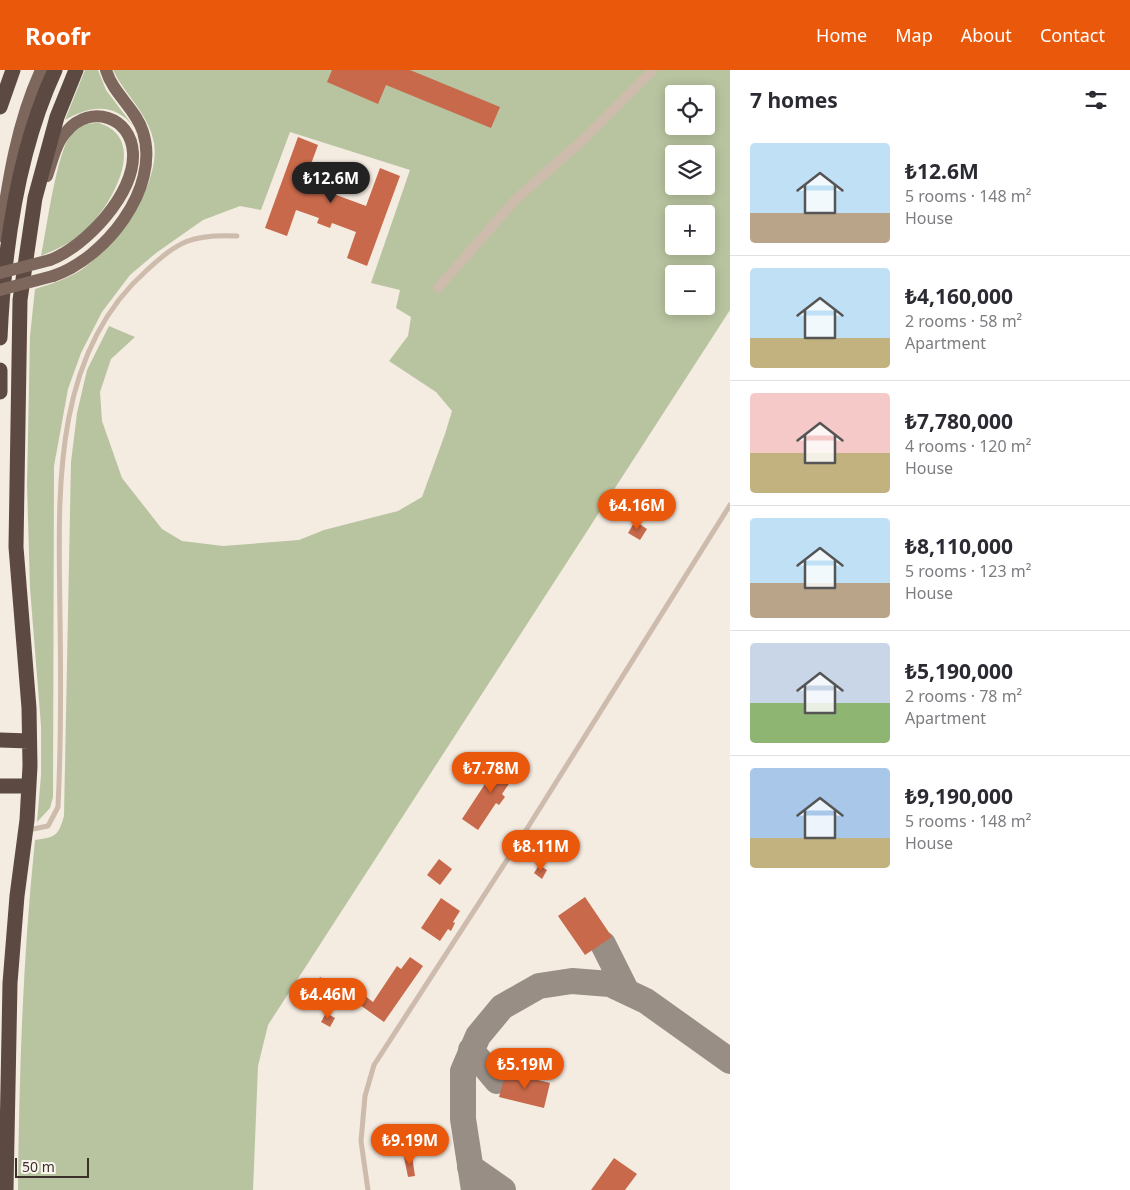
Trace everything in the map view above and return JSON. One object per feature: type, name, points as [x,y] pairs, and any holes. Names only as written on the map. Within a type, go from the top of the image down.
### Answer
[{"type":"highway","points":[[0,107],[13,70]]},
{"type":"highway","points":[[0,338],[4,276],[12,221],[32,133],[54,70]]},
{"type":"highway","points":[[6,1190],[10,983],[29,786],[27,671],[16,547],[19,320],[31,218],[49,143],[76,70]]},
{"type":"highway","points":[[0,370],[0,392]]},
{"type":"highway","points":[[0,740],[29,741]]},
{"type":"highway","points":[[0,786],[29,786]]},
{"type":"main road","points":[[0,236],[15,149],[28,102],[41,70]]},
{"type":"main road","points":[[0,290],[53,276],[82,262],[105,242],[129,211],[143,177],[146,153],[143,130],[117,94],[106,70]]},
{"type":"main road","points":[[0,273],[50,260],[76,246],[98,226],[108,213],[127,179],[132,162],[131,143],[122,126],[114,119],[97,115],[88,117],[66,131],[31,218]]},
{"type":"street","points":[[438,288],[516,199],[585,138],[653,70]]},
{"type":"lane","points":[[26,830],[42,829],[48,826],[58,807],[61,644],[59,526],[67,424],[79,374],[94,336],[115,304],[137,279],[169,250],[192,238],[209,235],[237,236]]},
{"type":"lane","points":[[368,1190],[360,1141],[365,1096],[374,1065],[518,843],[730,505]]},
{"type":"green space","points":[[85,70],[98,70],[106,90],[134,127],[118,113],[101,109],[93,109],[65,120]]},
{"type":"green space","points":[[113,70],[730,70],[730,310],[268,1025],[258,1066],[253,1190],[18,1190],[22,1015],[27,927],[35,840],[55,835],[60,828],[64,816],[71,462],[77,413],[87,370],[109,326],[135,337],[111,359],[100,392],[102,421],[122,478],[162,529],[182,541],[223,546],[299,540],[324,530],[398,511],[422,497],[452,411],[436,392],[389,361],[408,336],[411,317],[396,308],[400,290],[371,283],[410,170],[290,132],[261,210],[240,206],[203,220],[156,253],[130,275],[102,312],[81,353],[68,389],[54,466],[53,797],[50,808],[37,822],[41,775],[41,726],[30,588],[27,485],[30,336],[35,289],[81,270],[107,246],[133,214],[150,178],[154,160],[154,143],[142,114]]},
{"type":"green space","points":[[99,123],[114,131],[122,143],[124,157],[115,189],[106,205],[82,234],[65,245],[41,256],[56,174],[66,144],[76,128],[87,124]]},
{"type":"building","points":[[332,70],[410,70],[500,107],[491,128],[386,85],[378,104],[327,82]]},
{"type":"building","points":[[298,137],[318,145],[304,183],[366,206],[380,168],[400,176],[367,266],[347,258],[356,232],[332,223],[330,228],[317,223],[319,218],[296,210],[287,236],[265,228]]},
{"type":"building","points":[[635,521],[647,529],[640,540],[628,533]]},
{"type":"building","points":[[502,758],[519,769],[502,794],[505,797],[499,805],[496,803],[478,830],[462,819]]},
{"type":"building","points":[[439,859],[452,869],[440,885],[427,875]]},
{"type":"building","points":[[539,865],[547,870],[542,879],[534,873]]},
{"type":"building","points":[[585,897],[612,937],[585,955],[558,916]]},
{"type":"building","points":[[441,898],[460,911],[453,922],[455,923],[451,931],[448,929],[440,941],[421,928]]},
{"type":"building","points":[[410,957],[423,966],[384,1022],[353,1000],[360,992],[373,1002],[397,966],[401,969]]},
{"type":"building","points":[[320,977],[327,981],[322,991],[314,987]]},
{"type":"building","points":[[326,1013],[335,1018],[330,1027],[321,1022]]},
{"type":"building","points":[[506,1072],[550,1083],[544,1108],[499,1097]]},
{"type":"building","points":[[412,1156],[415,1176],[408,1177],[404,1157]]},
{"type":"building","points":[[614,1158],[637,1174],[625,1190],[591,1190]]},
{"type":"taxiway","points":[[603,944],[627,992]]},
{"type":"taxiway","points":[[474,1190],[463,1119],[463,1071],[478,1036],[502,1007],[539,986],[572,981],[610,984],[646,1001],[730,1061]]},
{"type":"taxiway","points":[[471,1050],[497,1081]]},
{"type":"taxiway","points":[[470,1167],[503,1190]]}]
